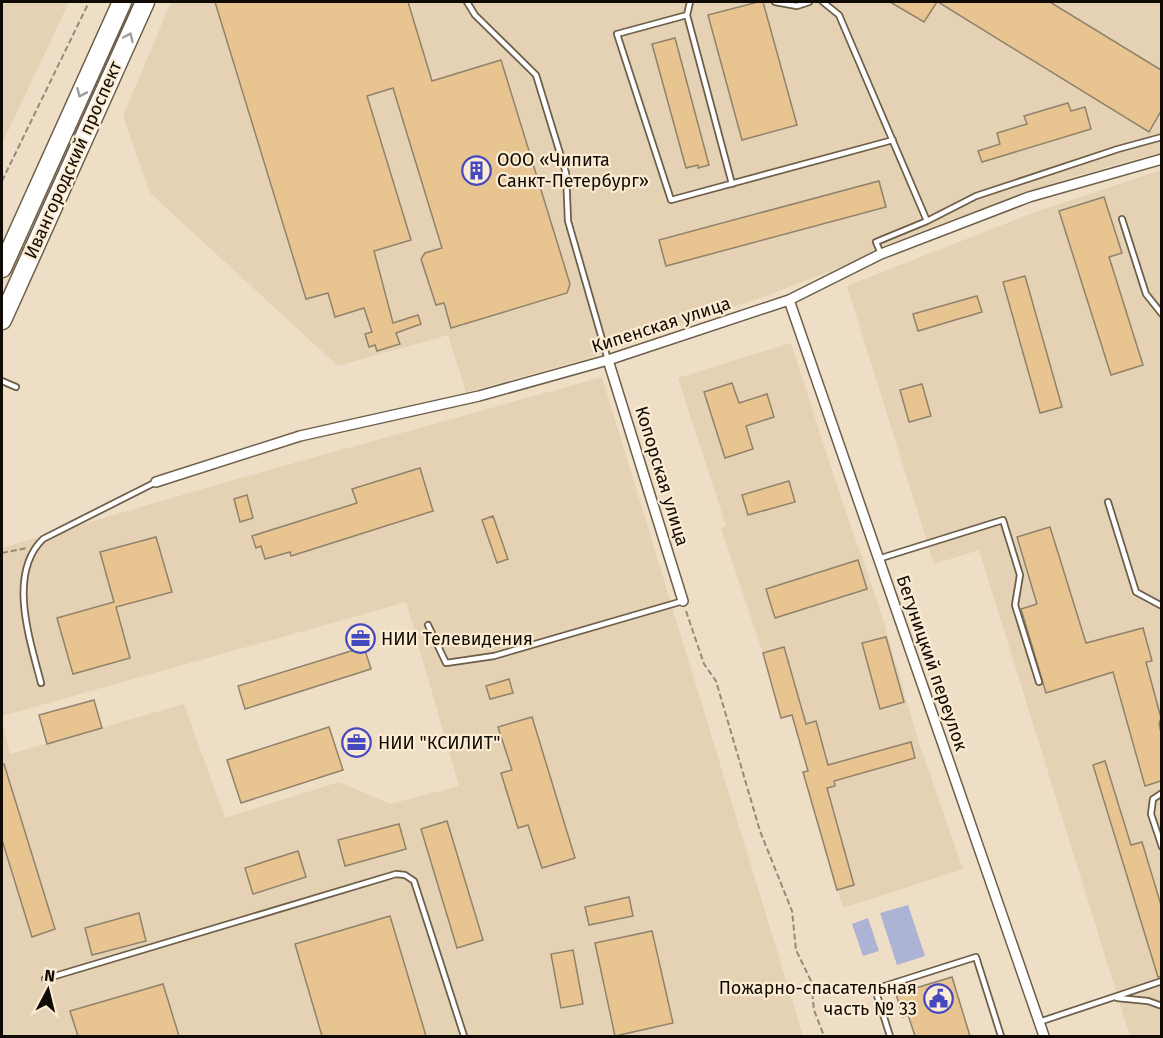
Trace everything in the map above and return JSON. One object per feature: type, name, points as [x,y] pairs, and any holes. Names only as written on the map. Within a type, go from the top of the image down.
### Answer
[{"type":"highway","name":"Ивангородский проспект","points":[[2,268],[122,2]]},
{"type":"highway","name":"Ивангородский проспект","points":[[2,320],[145,2]]},
{"type":"street","name":"Кипенская улица","points":[[156,482],[300,436],[479,396],[608,360],[789,300],[881,254],[1029,197],[1161,159]]},
{"type":"street","name":"Бегуницкий переулок","points":[[789,300],[1044,1036]]},
{"type":"street","name":"Копорская улица","points":[[608,360],[683,601]]},
{"type":"lane","points":[[467,2],[475,15],[536,75],[566,173],[568,222],[608,360]]},
{"type":"lane","points":[[690,2],[687,15],[732,183]]},
{"type":"lane","points":[[775,2],[797,6],[809,2]]},
{"type":"lane","points":[[823,2],[839,15],[927,221]]},
{"type":"lane","points":[[687,15],[617,34],[671,200],[893,140]]},
{"type":"lane","points":[[881,254],[876,242],[927,221],[976,196],[1161,137]]},
{"type":"lane","points":[[1122,219],[1146,294],[1161,314]]},
{"type":"lane","points":[[2,381],[16,387]]},
{"type":"lane","points":[[41,683],[25,621],[26,565],[32,550],[44,539],[156,482]]},
{"type":"lane","points":[[1108,502],[1136,592],[1161,606]]},
{"type":"lane","points":[[878,559],[1003,520],[1020,575],[1015,605],[1039,682]]},
{"type":"lane","points":[[428,625],[446,663],[494,656],[683,601]]},
{"type":"lane","points":[[1161,793],[1153,799],[1151,814],[1161,847]]},
{"type":"lane","points":[[45,979],[396,874],[405,875],[414,881],[464,1036]]},
{"type":"lane","points":[[890,1036],[875,989],[976,957],[1001,1036]]},
{"type":"lane","points":[[1039,1022],[1161,981]]},
{"type":"lane","points":[[1111,998],[1148,1001],[1161,1006]]},
{"type":"path","points":[[2,181],[89,2]]},
{"type":"path","points":[[2,553],[25,546],[32,550]]},
{"type":"path","points":[[683,601],[704,664],[716,681],[760,831],[792,911],[796,950],[811,981],[814,1010],[824,1036]]},
{"type":"shaded area","points":[[2,2],[69,2],[2,144]]},
{"type":"shaded area","points":[[171,2],[1161,2],[1161,152],[1069,178],[774,293],[586,359],[466,392],[448,335],[338,366],[150,193],[123,116]]},
{"type":"shaded area","points":[[1161,170],[1161,1036],[1130,1036],[979,550],[934,564],[847,286],[1030,214]]},
{"type":"shaded area","points":[[791,343],[879,606],[918,740],[963,869],[843,908],[803,772],[808,770],[792,715],[781,718],[763,653],[721,528],[726,526],[678,378]]},
{"type":"shaded area","points":[[602,377],[803,1036],[2,1036],[2,719],[10,754],[184,704],[225,818],[339,782],[390,804],[459,786],[406,602],[2,716],[2,548],[223,483]]},
{"type":"shaded area","points":[[908,905],[925,956],[897,965],[880,913]]},
{"type":"shaded area","points":[[868,918],[879,951],[863,956],[852,924]]},
{"type":"building","points":[[215,2],[408,2],[432,81],[501,60],[570,284],[567,293],[451,328],[444,303],[436,305],[421,259],[425,253],[442,248],[393,88],[367,96],[411,240],[374,251],[393,323],[418,315],[421,324],[396,333],[400,344],[377,351],[375,345],[369,347],[365,334],[372,332],[364,308],[335,317],[328,293],[306,299]]},
{"type":"building","points":[[763,2],[797,125],[742,140],[708,15]]},
{"type":"building","points":[[890,2],[937,2],[924,22]]},
{"type":"building","points":[[938,2],[1050,2],[1161,70],[1161,111],[1149,132]]},
{"type":"building","points":[[675,38],[709,165],[698,168],[698,165],[686,168],[652,44]]},
{"type":"building","points":[[1068,103],[1071,111],[1085,107],[1091,129],[982,162],[978,151],[1000,144],[997,133],[1027,124],[1024,116]]},
{"type":"building","points":[[879,181],[886,207],[666,266],[659,240]]},
{"type":"building","points":[[1104,197],[1122,253],[1109,257],[1143,365],[1111,375],[1059,211]]},
{"type":"building","points":[[1025,276],[1062,407],[1040,413],[1003,282]]},
{"type":"building","points":[[977,296],[982,312],[918,331],[913,314]]},
{"type":"building","points":[[732,383],[739,403],[767,394],[774,417],[746,426],[753,449],[725,458],[704,392]]},
{"type":"building","points":[[922,384],[931,416],[909,422],[900,390]]},
{"type":"building","points":[[420,468],[433,511],[291,556],[290,552],[265,559],[261,546],[256,548],[252,536],[357,503],[352,489]]},
{"type":"building","points":[[789,481],[795,502],[748,515],[742,495]]},
{"type":"building","points":[[247,495],[253,518],[240,522],[234,499]]},
{"type":"building","points":[[493,516],[508,559],[497,563],[482,520]]},
{"type":"building","points":[[1050,527],[1086,643],[1143,628],[1152,661],[1146,662],[1161,718],[1159,723],[1161,781],[1145,786],[1113,672],[1046,693],[1021,609],[1037,604],[1017,537]]},
{"type":"building","points":[[156,537],[172,592],[116,607],[130,658],[73,674],[57,618],[114,602],[100,552]]},
{"type":"building","points":[[858,560],[867,589],[775,618],[766,589]]},
{"type":"building","points":[[886,637],[904,702],[880,709],[862,643]]},
{"type":"building","points":[[364,647],[371,669],[245,709],[238,686]]},
{"type":"building","points":[[784,647],[806,724],[816,721],[828,765],[911,742],[915,758],[834,781],[835,786],[827,788],[854,885],[837,890],[803,772],[808,771],[792,715],[781,718],[763,653]]},
{"type":"building","points":[[509,679],[513,693],[490,699],[486,686]]},
{"type":"building","points":[[94,700],[102,728],[47,744],[39,715]]},
{"type":"building","points":[[532,717],[575,858],[542,868],[528,825],[518,828],[501,773],[512,770],[498,727]]},
{"type":"building","points":[[329,727],[343,770],[241,803],[227,760]]},
{"type":"building","points":[[1105,761],[1131,845],[1142,842],[1161,905],[1161,977],[1158,977],[1093,765]]},
{"type":"building","points":[[2,764],[4,764],[55,929],[32,937],[2,840]]},
{"type":"building","points":[[447,821],[483,940],[457,948],[421,829]]},
{"type":"building","points":[[399,824],[406,849],[345,866],[338,840]]},
{"type":"building","points":[[298,851],[306,877],[253,894],[245,868]]},
{"type":"building","points":[[629,897],[633,916],[589,925],[585,907]]},
{"type":"building","points":[[139,913],[146,941],[92,955],[85,928]]},
{"type":"building","points":[[390,916],[426,1036],[322,1036],[295,944]]},
{"type":"building","points":[[652,931],[673,1023],[615,1036],[595,943]]},
{"type":"building","points":[[573,950],[583,1004],[561,1008],[551,954]]},
{"type":"building","points":[[952,977],[970,1036],[915,1036],[908,1015],[903,1017],[896,994]]},
{"type":"building","points":[[163,984],[179,1036],[78,1036],[70,1011]]},
{"type":"place","name":"ООО «Чипита Санкт-Петербург»","points":[[476,170]]},
{"type":"place","name":"НИИ Телевидения","points":[[360,639]]},
{"type":"place","name":"НИИ \"КСИЛИТ\"","points":[[357,743]]},
{"type":"place","name":"Пожарно-спасательная часть № 33","points":[[938,998]]}]
